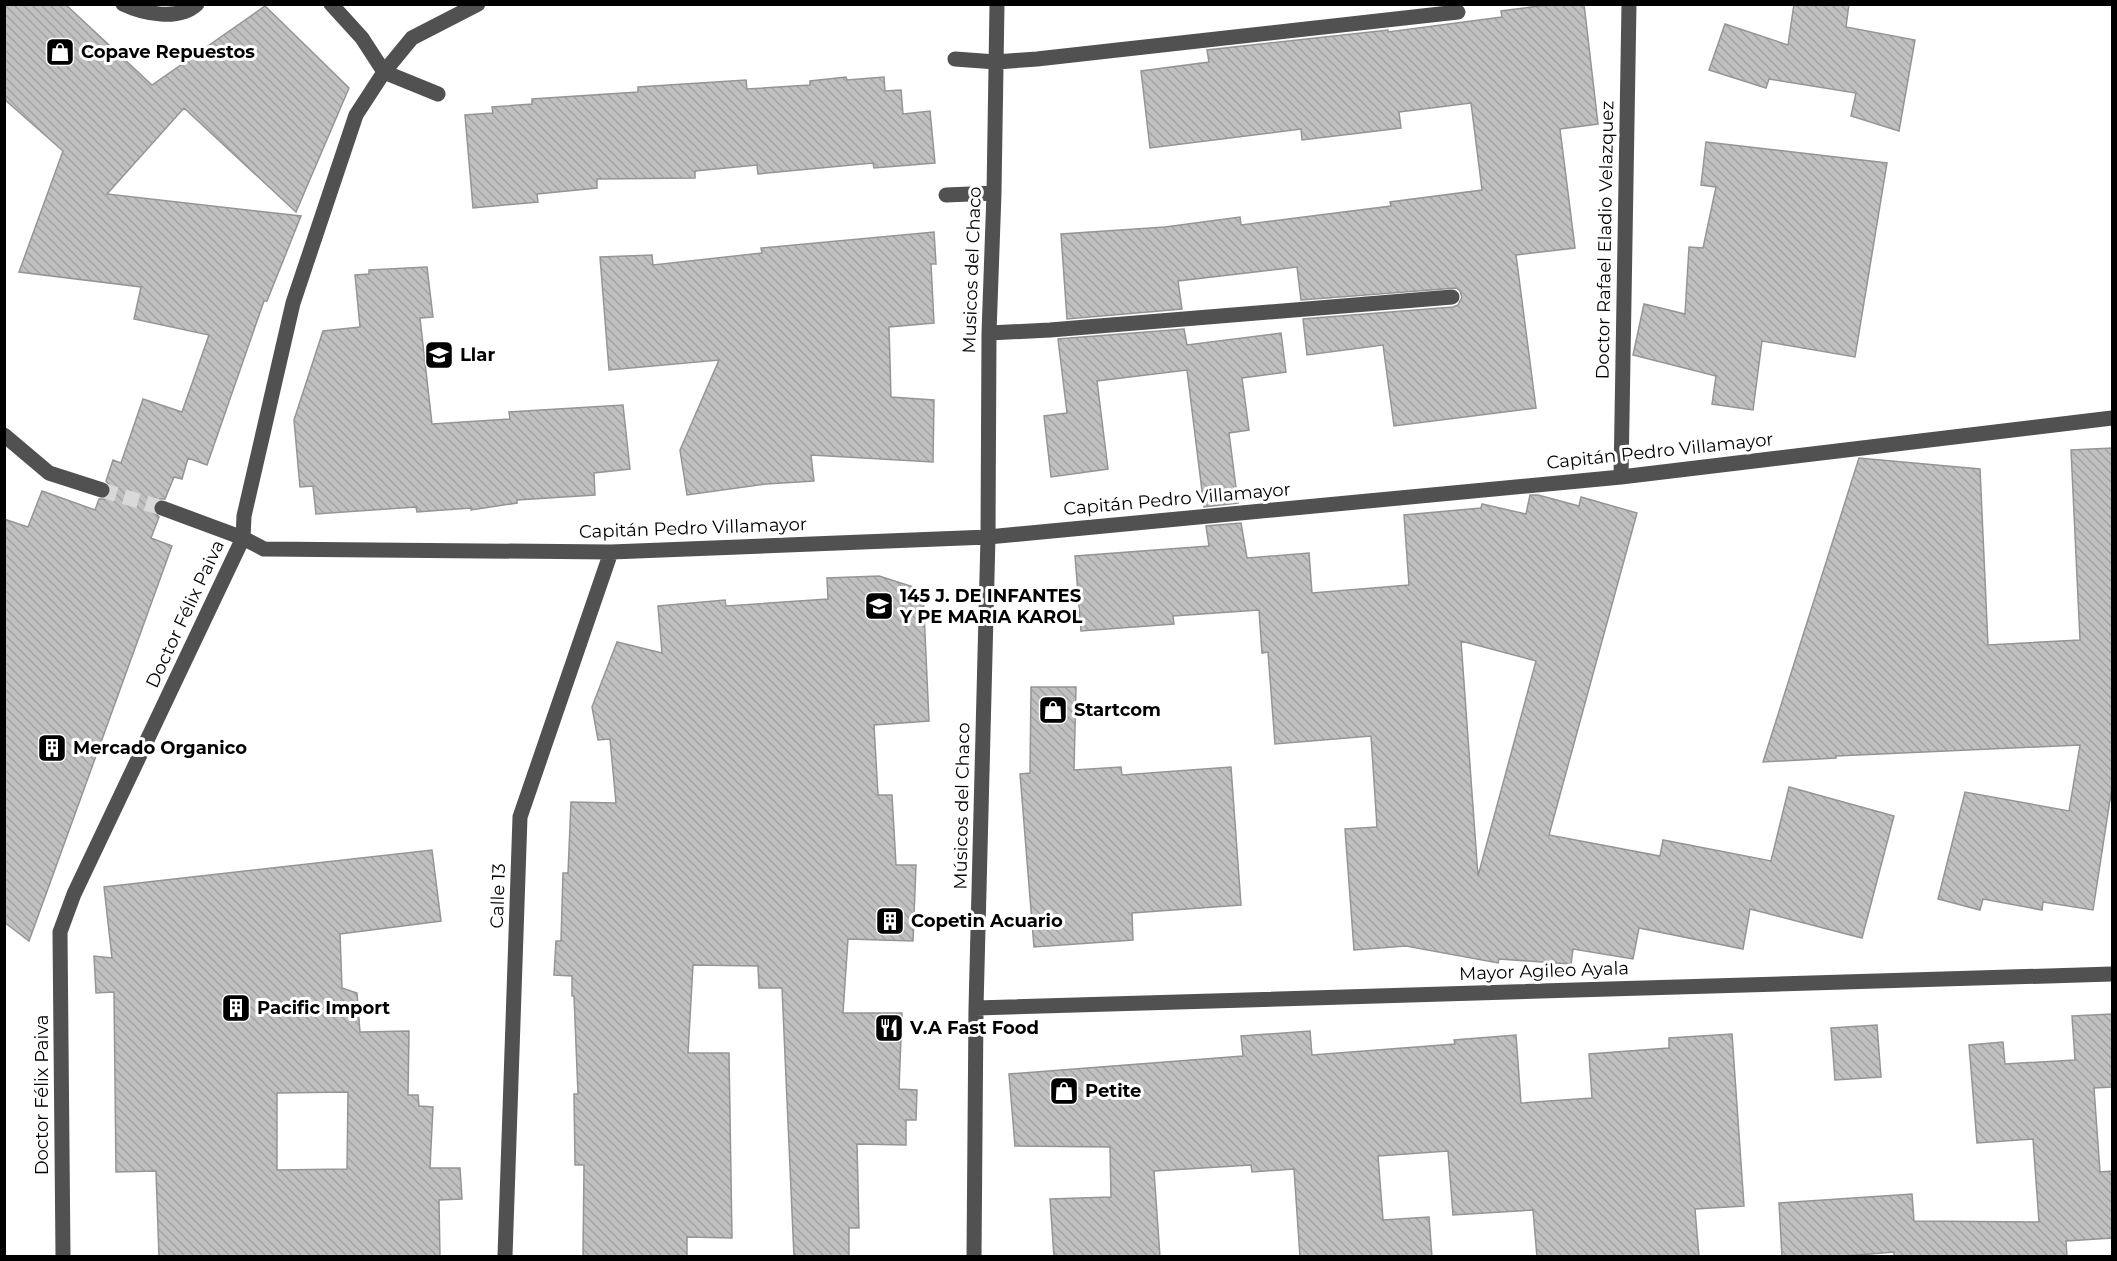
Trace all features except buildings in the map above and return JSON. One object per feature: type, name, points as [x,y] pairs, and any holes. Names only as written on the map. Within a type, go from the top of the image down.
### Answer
[{"type":"street","points":[[123,4],[161,15],[192,9],[197,4]]},
{"type":"street","points":[[331,4],[362,38],[384,72],[438,94]]},
{"type":"street","name":"Doctor Félix Paiva","points":[[63,1257],[60,932],[74,894],[243,538],[244,516],[293,303],[356,115],[384,72],[412,38],[478,4]]},
{"type":"street","name":"Musicos del Chaco","points":[[988,537],[988,333],[994,194],[997,4]]},
{"type":"street","name":"Doctor Rafael Eladio Velazquez","points":[[1621,477],[1629,4]]},
{"type":"street","points":[[955,59],[996,62],[1038,59],[1458,12]]},
{"type":"street","points":[[946,195],[994,194]]},
{"type":"street","points":[[988,333],[1050,330],[1452,297]]},
{"type":"street","name":"Capitán Pedro Villamayor","points":[[162,508],[243,538],[264,549],[611,552],[988,537],[1621,477],[2112,418]]},
{"type":"street","points":[[4,435],[49,473],[102,490]]},
{"type":"street","name":"Músicos del Chaco","points":[[974,1257],[976,1008],[988,537]]},
{"type":"street","name":"Calle 13","points":[[505,1257],[520,817],[611,552]]},
{"type":"street","name":"Mayor Agileo Ayala","points":[[976,1008],[2112,974]]},
{"type":"tunnel","points":[[102,490],[162,508]]},
{"type":"place","name":"Copave Repuestos","points":[[60,52]]},
{"type":"place","name":"Llar","points":[[439,355]]},
{"type":"place","name":"145 J. DE INFANTES Y PE MARIA KAROL","points":[[879,606]]},
{"type":"place","name":"Startcom","points":[[1053,710]]},
{"type":"place","name":"Mercado Organico","points":[[52,748]]},
{"type":"place","name":"Copetin Acuario","points":[[890,921]]},
{"type":"place","name":"Pacific Import","points":[[236,1008]]},
{"type":"place","name":"V.A Fast Food","points":[[889,1028]]},
{"type":"place","name":"Petite","points":[[1064,1091]]}]
